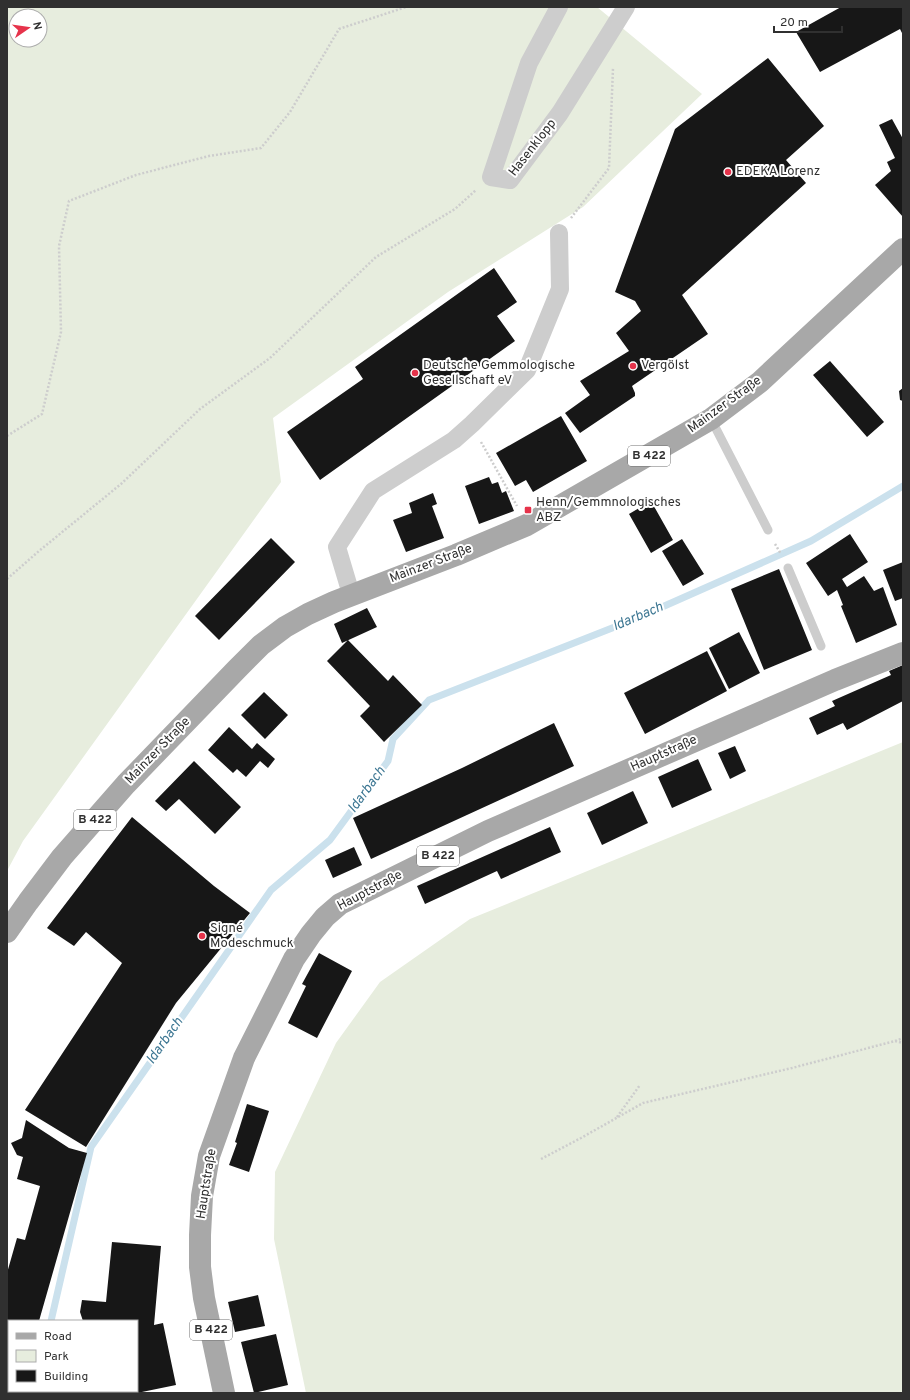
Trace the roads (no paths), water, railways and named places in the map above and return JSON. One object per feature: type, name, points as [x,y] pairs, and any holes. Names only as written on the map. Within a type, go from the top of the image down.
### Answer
[{"type":"main road","name":"Mainzer Straße","points":[[7,932],[62,857],[126,784],[261,645],[285,627],[308,614],[351,594],[456,555],[527,525],[711,419],[760,382],[903,249]]},
{"type":"main road","name":"Hauptstraße","points":[[224,1393],[204,1298],[200,1267],[202,1196],[209,1156],[244,1058],[260,1025],[294,959],[310,934],[325,917],[340,904],[488,831],[835,680],[903,653]]},
{"type":"street","name":"Hasenklopp","points":[[559,7],[529,63],[491,177],[510,180],[560,113],[626,7]]},
{"type":"street","points":[[351,594],[337,547],[373,491],[454,440],[526,370],[560,289],[559,233]]},
{"type":"lane","points":[[711,419],[768,530]]},
{"type":"lane","points":[[788,568],[821,646]]},
{"type":"waterway","name":"Idarbach","points":[[51,1320],[91,1147],[271,890],[330,840],[388,761],[393,739],[429,700],[635,619],[811,541],[903,486]]},
{"type":"place","name":"EDEKA Lorenz","points":[[728,172]]},
{"type":"place","name":"Vergölst","points":[[633,366]]},
{"type":"place","name":"Deutsche Gemmologische Gesellschaft eV","points":[[415,373]]},
{"type":"place","name":"Henn/Gemmnologisches ABZ","points":[[528,510]]},
{"type":"place","name":"Signé Modeschmuck","points":[[202,936]]}]
